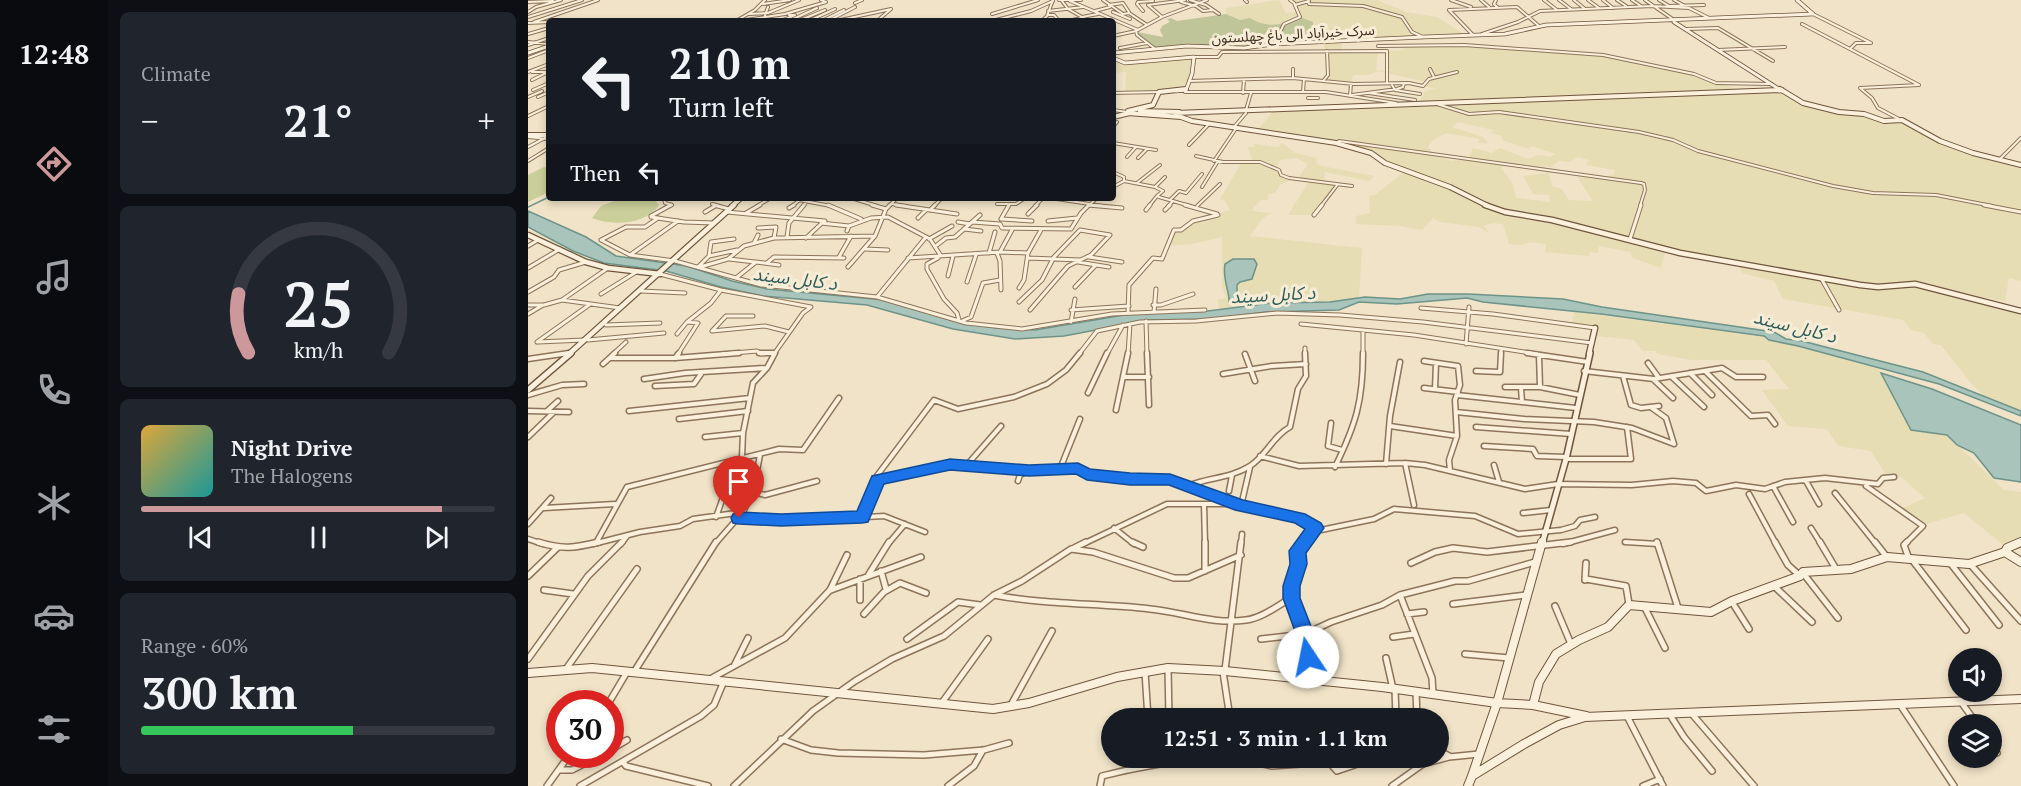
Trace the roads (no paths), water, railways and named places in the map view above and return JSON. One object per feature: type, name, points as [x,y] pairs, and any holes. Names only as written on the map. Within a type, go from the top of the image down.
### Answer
[{"type":"main road","name":"سرک خیرآباد الی باغ چهلستون","points":[[1467,36],[1513,33],[1539,26]]},
{"type":"main road","points":[[1246,111],[1780,90]]},
{"type":"main road","points":[[528,673],[592,668],[986,709],[1010,708],[1145,671],[1168,668],[1224,671],[1394,689],[1497,704],[1533,705],[1586,716],[1670,714],[1689,710],[1709,713],[1961,702]]},
{"type":"main road","points":[[2002,702],[2020,700]]},
{"type":"main road","points":[[1470,783],[1498,760],[1523,744],[1562,724],[1586,716]]},
{"type":"street","points":[[528,12],[561,0]]},
{"type":"street","points":[[528,17],[582,0]]},
{"type":"street","points":[[530,23],[598,0]]},
{"type":"street","points":[[762,5],[765,0]]},
{"type":"street","points":[[741,18],[762,5],[790,0]]},
{"type":"street","points":[[748,14],[765,13],[799,0]]},
{"type":"street","points":[[757,18],[794,13],[826,2],[821,0]]},
{"type":"street","points":[[832,18],[862,0]]},
{"type":"street","points":[[992,14],[1038,0]]},
{"type":"street","points":[[1061,1],[1081,0]]},
{"type":"street","points":[[1103,0],[1123,14],[1129,13]]},
{"type":"street","points":[[1153,11],[1143,11],[1137,4],[1138,1],[1167,4],[1185,0]]},
{"type":"street","points":[[1190,0],[1219,14]]},
{"type":"street","points":[[1116,35],[1137,30],[1162,17],[1207,0]]},
{"type":"street","points":[[1273,44],[1272,38],[1278,36],[1284,24],[1300,17],[1301,13],[1290,0]]},
{"type":"street","points":[[1451,0],[1474,8]]},
{"type":"street","points":[[1481,0],[1489,8]]},
{"type":"street","points":[[1496,0],[1494,4],[1498,8]]},
{"type":"street","points":[[1544,0],[1558,10]]},
{"type":"street","points":[[1559,0],[1572,10]]},
{"type":"street","points":[[1574,0],[1586,9]]},
{"type":"street","points":[[1588,0],[1600,9]]},
{"type":"street","points":[[1603,0],[1613,8]]},
{"type":"street","points":[[1617,0],[1628,7]]},
{"type":"street","points":[[1632,0],[1642,7]]},
{"type":"street","points":[[1644,0],[1780,90],[1808,105],[1839,112],[1864,114],[1884,121],[1899,119]]},
{"type":"street","points":[[1659,0],[1669,6],[1704,5]]},
{"type":"street","points":[[1674,0],[1684,6]]},
{"type":"street","points":[[1797,0],[1813,14],[1870,43],[1856,43],[1850,50]]},
{"type":"street","points":[[1045,18],[1053,1]]},
{"type":"street","points":[[1003,18],[1030,11],[1053,1]]},
{"type":"street","points":[[1061,1],[1068,9],[1082,18],[1098,14]]},
{"type":"street","points":[[1070,1],[1108,18]]},
{"type":"street","points":[[1153,1],[1148,5],[1162,17]]},
{"type":"street","points":[[1177,1],[1203,11],[1213,10]]},
{"type":"street","points":[[1295,6],[1309,1],[1308,4],[1356,5],[1385,11],[1389,15],[1402,17],[1412,32],[1423,37]]},
{"type":"street","points":[[528,3],[553,2]]},
{"type":"street","points":[[528,3],[539,3]]},
{"type":"street","points":[[1094,11],[1123,3],[1129,13],[1148,25]]},
{"type":"street","points":[[762,5],[772,7]]},
{"type":"street","points":[[1048,11],[1083,6]]},
{"type":"street","points":[[764,17],[768,7]]},
{"type":"street","points":[[796,18],[820,7]]},
{"type":"street","points":[[1473,35],[1449,10],[1517,7],[1539,26]]},
{"type":"street","points":[[1467,36],[1489,33],[1534,12],[1558,10],[1628,7],[1689,8],[1712,19]]},
{"type":"street","points":[[816,18],[836,9]]},
{"type":"street","points":[[850,18],[891,9],[880,18]]},
{"type":"street","points":[[775,10],[800,16]]},
{"type":"street","points":[[805,18],[825,10]]},
{"type":"street","points":[[828,18],[844,10]]},
{"type":"street","points":[[1119,22],[1138,18],[1142,16],[1143,11]]},
{"type":"street","points":[[1113,12],[1130,19]]},
{"type":"street","points":[[786,18],[794,13]]},
{"type":"street","name":"سرک خیرآباد الی باغ چهلستون","points":[[1539,26],[1813,14]]},
{"type":"street","points":[[1048,15],[1054,15],[1056,18]]},
{"type":"street","points":[[1116,21],[1137,30]]},
{"type":"street","points":[[530,23],[546,22]]},
{"type":"street","points":[[1802,24],[1919,86],[1860,88],[1872,98],[1878,108],[1935,139],[2021,165]]},
{"type":"street","points":[[1687,29],[1718,28],[1773,61]]},
{"type":"street","points":[[528,34],[546,29]]},
{"type":"street","points":[[1137,30],[1137,34],[1154,48]]},
{"type":"street","points":[[1116,33],[1121,34]]},
{"type":"street","name":"سرک خیرآباد الی باغ چهلستون","points":[[1423,37],[1438,36]]},
{"type":"street","name":"سرک خیرآباد الی باغ چهلستون","points":[[1116,53],[1187,46],[1244,48],[1273,44],[1467,36]]},
{"type":"street","points":[[528,44],[546,39]]},
{"type":"street","points":[[535,43],[546,45]]},
{"type":"street","points":[[1120,48],[1147,43]]},
{"type":"street","points":[[1378,46],[1464,45],[1593,54],[1676,70],[1709,78],[1716,83],[1771,84]]},
{"type":"street","points":[[528,53],[546,47]]},
{"type":"street","points":[[1718,50],[1785,47]]},
{"type":"street","points":[[528,58],[546,48]]},
{"type":"street","points":[[1323,81],[1328,75],[1328,51]]},
{"type":"street","points":[[1194,57],[1218,57],[1222,52],[1387,51],[1387,83]]},
{"type":"street","name":"سرک خیرآباد الی باغ چهلستون","points":[[1116,61],[1125,63],[1194,57],[1186,90]]},
{"type":"street","points":[[528,73],[546,66]]},
{"type":"street","points":[[1293,69],[1293,78]]},
{"type":"street","points":[[1430,69],[1434,77]]},
{"type":"street","points":[[528,73],[546,72]]},
{"type":"street","points":[[1189,81],[1293,78],[1351,84],[1404,83],[1423,86],[1434,77],[1457,72]]},
{"type":"street","points":[[532,80],[546,73]]},
{"type":"street","points":[[1216,80],[1217,73]]},
{"type":"street","points":[[1236,80],[1237,75]]},
{"type":"street","points":[[1303,92],[1304,79]]},
{"type":"street","points":[[1243,93],[1244,80]]},
{"type":"street","points":[[1350,96],[1394,90],[1403,87],[1404,83]]},
{"type":"street","points":[[533,90],[546,84]]},
{"type":"street","points":[[1350,96],[1351,84]]},
{"type":"street","points":[[1392,85],[1394,90]]},
{"type":"street","points":[[528,90],[542,91],[528,97]]},
{"type":"street","points":[[1116,93],[1186,90],[1185,92],[1321,92],[1400,103]]},
{"type":"street","points":[[1394,90],[1420,94]]},
{"type":"street","points":[[1217,111],[1780,90]]},
{"type":"street","points":[[1116,115],[1154,105],[1159,92]]},
{"type":"street","points":[[1308,98],[1317,99],[1321,92]]},
{"type":"street","points":[[538,97],[546,93]]},
{"type":"street","points":[[1214,161],[1246,111],[1251,93]]},
{"type":"street","points":[[1365,93],[1415,100]]},
{"type":"street","points":[[1437,104],[1469,114],[1499,112],[1639,132],[1673,140],[1698,151],[1833,186],[1873,193],[1936,195],[2021,212]]},
{"type":"street","points":[[528,116],[546,107]]},
{"type":"street","points":[[1116,110],[1181,117],[1209,124],[1336,143],[1371,153],[1384,163],[1450,187],[1491,208],[1630,239],[1680,253],[1739,261],[1869,286],[1922,286],[2021,311]]},
{"type":"street","points":[[1127,112],[1246,111]]},
{"type":"street","points":[[1189,145],[1209,124]]},
{"type":"street","points":[[528,136],[546,136]]},
{"type":"street","points":[[528,136],[546,136]]},
{"type":"street","points":[[528,147],[546,137]]},
{"type":"street","points":[[1999,160],[2021,138]]},
{"type":"street","points":[[1336,143],[1339,141],[1403,149],[1641,183],[1644,184],[1645,190],[1630,239]]},
{"type":"street","points":[[1116,144],[1156,150]]},
{"type":"street","points":[[1127,157],[1136,148]]},
{"type":"street","points":[[1138,158],[1146,149]]},
{"type":"street","points":[[528,161],[546,150]]},
{"type":"street","points":[[1196,156],[1214,161],[1260,162],[1279,170],[1281,175],[1289,178],[1352,186]]},
{"type":"street","points":[[1202,188],[1218,161]]},
{"type":"street","points":[[1137,183],[1160,165]]},
{"type":"street","points":[[1116,173],[1124,177],[1124,181]]},
{"type":"street","points":[[1165,210],[1179,192],[1186,193],[1202,174]]},
{"type":"street","points":[[1155,187],[1165,177]]},
{"type":"street","points":[[1116,185],[1124,181],[1155,187],[1162,191],[1146,210]]},
{"type":"street","points":[[1314,215],[1338,183]]},
{"type":"street","points":[[1197,206],[1220,184]]},
{"type":"street","points":[[1128,313],[1128,291],[1133,278],[1153,258],[1162,259],[1174,230],[1181,230],[1193,221],[1218,215],[1197,206],[1157,196]]},
{"type":"street","points":[[665,201],[672,205],[651,217],[715,223]]},
{"type":"street","points":[[528,390],[569,353],[606,325],[738,201]]},
{"type":"street","points":[[744,214],[766,201]]},
{"type":"street","points":[[789,208],[802,201]]},
{"type":"street","points":[[787,237],[788,225],[805,201]]},
{"type":"street","points":[[814,201],[837,207],[861,220]]},
{"type":"street","points":[[860,201],[886,209]]},
{"type":"street","points":[[848,267],[875,236],[885,217],[886,209],[894,201]]},
{"type":"street","points":[[918,218],[938,201]]},
{"type":"street","points":[[997,204],[1009,205],[1018,201]]},
{"type":"street","points":[[1028,214],[1040,201]]},
{"type":"street","points":[[1070,201],[1122,207]]},
{"type":"street","points":[[958,222],[996,224],[1012,230],[1071,229],[1076,224],[1077,218],[1094,201]]},
{"type":"street","points":[[891,204],[957,214]]},
{"type":"street","points":[[705,212],[714,205],[721,205],[728,211],[744,214],[825,221],[806,238]]},
{"type":"street","points":[[996,224],[1009,205]]},
{"type":"street","points":[[937,244],[946,238],[955,237],[980,215]]},
{"type":"street","points":[[658,218],[645,227],[626,227],[601,240],[630,255],[698,267],[788,289],[877,297],[960,321],[1022,329],[1128,313],[1205,310]]},
{"type":"street","points":[[822,223],[849,226],[861,220],[893,218],[899,224],[920,231],[937,244],[941,256]]},
{"type":"street","points":[[1048,221],[1077,218]]},
{"type":"street","points":[[1001,219],[1032,221]]},
{"type":"street","points":[[630,255],[679,221]]},
{"type":"street","points":[[847,231],[849,226]]},
{"type":"street","points":[[877,297],[908,258],[928,238],[952,226]]},
{"type":"street","points":[[758,228],[776,227],[774,238]]},
{"type":"street","points":[[963,230],[981,231]]},
{"type":"street","points":[[1001,290],[998,252],[1012,230]]},
{"type":"street","points":[[1019,288],[1024,279],[1028,256],[1041,230]]},
{"type":"street","points":[[1019,302],[1042,280],[1054,258],[1080,230],[1110,235],[1089,257]]},
{"type":"street","points":[[989,253],[995,232]]},
{"type":"street","points":[[528,235],[586,262],[608,268],[662,272],[721,291],[811,307],[803,313],[774,353],[767,368],[756,378],[743,433],[742,457]]},
{"type":"street","points":[[754,243],[758,235]]},
{"type":"street","points":[[838,257],[851,236]]},
{"type":"street","points":[[708,256],[739,250],[774,238],[875,236]]},
{"type":"street","points":[[698,267],[708,256],[711,243],[734,239]]},
{"type":"street","points":[[528,246],[538,240]]},
{"type":"street","points":[[528,268],[560,249]]},
{"type":"street","points":[[865,249],[888,250]]},
{"type":"street","points":[[728,259],[739,250]]},
{"type":"street","points":[[908,258],[998,252],[1079,260],[1096,266],[1109,267]]},
{"type":"street","points":[[967,282],[976,255]]},
{"type":"street","points":[[941,256],[931,260],[927,264],[927,269],[960,321]]},
{"type":"street","points":[[948,276],[953,256]]},
{"type":"street","points":[[767,263],[774,257],[844,258]]},
{"type":"street","points":[[1030,310],[1044,291],[1068,266],[1079,260],[1089,257],[1122,262]]},
{"type":"street","points":[[698,267],[728,259],[779,265]]},
{"type":"street","points":[[528,292],[554,277],[559,270],[586,262]]},
{"type":"street","points":[[736,278],[756,262]]},
{"type":"street","points":[[1075,287],[1096,266]]},
{"type":"street","points":[[528,305],[543,305],[562,300],[608,268]]},
{"type":"street","points":[[601,294],[639,271]]},
{"type":"street","points":[[1820,278],[1839,310]]},
{"type":"street","points":[[960,321],[971,316],[982,283],[1000,280]]},
{"type":"street","points":[[1154,312],[1156,289]]},
{"type":"street","points":[[528,395],[641,291],[685,293]]},
{"type":"street","points":[[677,334],[721,291]]},
{"type":"street","points":[[1153,305],[1161,305],[1193,294]]},
{"type":"street","points":[[1071,322],[1071,310],[1075,299]]},
{"type":"street","points":[[562,300],[620,308]]},
{"type":"street","points":[[528,314],[543,305]]},
{"type":"street","points":[[589,305],[537,342],[664,333]]},
{"type":"street","points":[[1071,310],[1129,306]]},
{"type":"street","points":[[1421,308],[1469,310],[1595,328],[1566,458],[1497,704],[1470,783]]},
{"type":"street","points":[[1466,344],[1469,310]]},
{"type":"street","points":[[1593,343],[1376,318],[1277,313],[1196,321],[1146,321],[1124,325],[1097,331],[1066,370],[1047,384],[1014,397],[966,408],[958,409],[934,400],[873,481],[950,465],[1029,471],[1078,469],[1087,474],[1130,479],[1170,480],[1241,506],[1299,518],[1321,530],[1374,519],[1394,509],[1475,516],[1514,533],[1561,530],[1575,526],[1580,520],[1595,517]]},
{"type":"street","points":[[753,316],[726,316],[712,331],[771,326],[789,332]]},
{"type":"street","points":[[1146,321],[1149,405]]},
{"type":"street","points":[[675,358],[698,323],[687,322]]},
{"type":"street","points":[[606,325],[660,323]]},
{"type":"street","points":[[1116,410],[1124,377],[1130,324]]},
{"type":"street","points":[[1301,324],[1363,332],[1414,335],[1589,362]]},
{"type":"street","points":[[1088,393],[1114,339],[1124,325]]},
{"type":"street","points":[[1335,467],[1356,422],[1364,376],[1363,332]]},
{"type":"street","points":[[603,364],[626,342]]},
{"type":"street","points":[[1187,486],[1233,474],[1250,466],[1282,430],[1292,425],[1298,389],[1306,376],[1305,348]]},
{"type":"street","points":[[1476,371],[1500,372],[1502,350]]},
{"type":"street","points":[[611,358],[675,358],[757,351],[760,354],[774,353]]},
{"type":"street","points":[[528,359],[569,353]]},
{"type":"street","points":[[1245,354],[1255,381]]},
{"type":"street","points":[[1539,355],[1540,387]]},
{"type":"street","points":[[1386,464],[1400,362]]},
{"type":"street","points":[[1424,362],[1458,366],[1460,385],[1455,400],[1457,436],[1449,460],[1449,470]]},
{"type":"street","points":[[1435,389],[1436,363]]},
{"type":"street","points":[[1648,363],[1656,379],[1673,398]]},
{"type":"street","points":[[1223,374],[1306,364]]},
{"type":"street","points":[[644,380],[685,373],[767,368]]},
{"type":"street","points":[[1584,371],[1656,379],[1722,368],[1730,377],[1763,377]]},
{"type":"street","points":[[1704,370],[1751,416],[1768,415],[1775,424]]},
{"type":"street","points":[[1689,372],[1712,395]]},
{"type":"street","points":[[655,386],[694,384],[701,373]]},
{"type":"street","points":[[1623,376],[1631,405],[1641,408],[1659,406]]},
{"type":"street","points":[[1671,376],[1704,407]]},
{"type":"street","points":[[1124,377],[1149,377]]},
{"type":"street","points":[[528,395],[562,385],[584,384]]},
{"type":"street","points":[[1504,387],[1540,387],[1581,396]]},
{"type":"street","points":[[1424,388],[1576,408]]},
{"type":"street","points":[[1521,388],[1522,402]]},
{"type":"street","points":[[629,411],[750,398]]},
{"type":"street","points":[[596,543],[615,504],[627,487],[733,462],[742,457],[760,455],[778,448],[803,450],[839,398]]},
{"type":"street","points":[[546,411],[558,401]]},
{"type":"street","points":[[1456,412],[1524,419],[1574,420],[1627,427],[1674,444],[1666,418],[1652,408]]},
{"type":"street","points":[[528,411],[569,412]]},
{"type":"street","points":[[679,419],[748,411]]},
{"type":"street","points":[[528,437],[555,412]]},
{"type":"street","points":[[1060,469],[1080,419]]},
{"type":"street","points":[[1331,423],[1328,446],[1342,450]]},
{"type":"street","points":[[966,467],[1000,426]]},
{"type":"street","points":[[1390,426],[1433,430],[1457,436]]},
{"type":"street","points":[[1476,426],[1572,434]]},
{"type":"street","points":[[1484,446],[1533,449],[1537,456],[1631,459],[1627,427]]},
{"type":"street","points":[[705,437],[743,433]]},
{"type":"street","points":[[618,690],[717,540],[743,512],[753,492],[760,455]]},
{"type":"street","points":[[1260,456],[1299,466],[1335,467],[1405,463],[1449,470],[1525,489],[1558,484],[1632,485],[1673,481],[1696,483],[1706,491],[1736,485],[1765,489],[1785,482],[1825,478],[1878,484],[1882,478],[1894,477]]},
{"type":"street","points":[[1405,463],[1414,505]]},
{"type":"street","points":[[1494,465],[1499,483]]},
{"type":"street","points":[[1241,506],[1250,466]]},
{"type":"street","points":[[1018,481],[1020,475],[1029,471]]},
{"type":"street","points":[[1229,491],[1233,474]]},
{"type":"street","points":[[862,517],[878,480]]},
{"type":"street","points":[[716,518],[729,481]]},
{"type":"street","points":[[753,492],[765,495],[817,481]]},
{"type":"street","points":[[1806,481],[1819,504]]},
{"type":"street","points":[[1863,484],[1923,526],[1904,545],[1911,560],[1966,630]]},
{"type":"street","points":[[1773,486],[1793,522]]},
{"type":"street","points":[[1835,493],[1887,557]]},
{"type":"street","points":[[1749,494],[1788,565],[1801,574],[1839,618]]},
{"type":"street","points":[[528,524],[551,498]]},
{"type":"street","points":[[544,508],[615,504]]},
{"type":"street","points":[[734,786],[813,711],[842,693],[855,681],[892,659],[944,636],[1008,586],[1022,581],[1071,549],[1167,504],[1235,504]]},
{"type":"street","points":[[1204,504],[1205,571]]},
{"type":"street","points":[[1523,513],[1551,510]]},
{"type":"street","points":[[528,539],[557,548],[572,549],[627,535],[680,526],[693,519],[716,518],[743,512]]},
{"type":"street","points":[[739,518],[801,520],[884,516],[925,532]]},
{"type":"street","points":[[869,575],[882,550],[905,524]]},
{"type":"street","points":[[1114,528],[1134,544],[1143,547]]},
{"type":"street","points":[[1311,680],[1305,634],[1292,598],[1292,586],[1298,564],[1298,551],[1316,528]]},
{"type":"street","points":[[1811,528],[1837,570]]},
{"type":"street","points":[[1411,563],[1442,550],[1460,548],[1478,553],[1539,549],[1615,530]]},
{"type":"street","points":[[1229,708],[1224,671],[1242,534]]},
{"type":"street","points":[[528,659],[573,594],[605,556],[620,545],[627,535]]},
{"type":"street","points":[[1625,542],[1656,542],[1679,611]]},
{"type":"street","points":[[1629,604],[1679,611],[1711,612],[1732,601],[1801,574],[1862,567],[1874,558],[1887,557],[1969,564],[2005,552],[2007,548],[2021,542]]},
{"type":"street","points":[[528,576],[557,548]]},
{"type":"street","points":[[1071,549],[1093,552],[1174,578],[1188,578],[1241,555]]},
{"type":"street","points":[[2005,552],[2021,562]]},
{"type":"street","points":[[708,680],[785,638],[830,590],[847,555]]},
{"type":"street","points":[[830,590],[921,557]]},
{"type":"street","points":[[1261,639],[1305,634],[1331,622],[1382,605],[1400,595],[1455,580],[1484,577],[1536,561]]},
{"type":"street","points":[[1586,563],[1586,579],[1626,586],[1629,604]]},
{"type":"street","points":[[1950,563],[1999,625]]},
{"type":"street","points":[[1969,564],[1987,581],[2021,621]]},
{"type":"street","points":[[566,669],[637,569]]},
{"type":"street","points":[[881,571],[886,589]]},
{"type":"street","points":[[860,579],[860,600]]},
{"type":"street","points":[[864,614],[886,589],[900,583],[926,593]]},
{"type":"street","points":[[1774,586],[1812,622]]},
{"type":"street","points":[[544,590],[573,594]]},
{"type":"street","points":[[1400,595],[1432,678],[1433,694]]},
{"type":"street","points":[[1453,603],[1526,595]]},
{"type":"street","points":[[994,596],[1049,603],[1099,604],[1230,620],[1247,620],[1292,598]]},
{"type":"street","points":[[1732,601],[1749,629]]},
{"type":"street","points":[[907,639],[958,602],[981,605]]},
{"type":"street","points":[[1533,705],[1539,682],[1556,654],[1571,644],[1608,627],[1629,604]]},
{"type":"street","points":[[1644,605],[1665,648]]},
{"type":"street","points":[[1555,606],[1571,644]]},
{"type":"street","points":[[1407,614],[1424,612]]},
{"type":"street","points":[[1010,708],[1052,631]]},
{"type":"street","points":[[1393,637],[1414,634]]},
{"type":"street","points":[[734,666],[748,638]]},
{"type":"street","points":[[940,705],[988,639]]},
{"type":"street","points":[[1465,654],[1510,658]]},
{"type":"street","points":[[1386,658],[1394,689],[1395,708]]},
{"type":"street","points":[[1168,668],[1169,708]]},
{"type":"street","points":[[1145,671],[1147,708]]},
{"type":"street","points":[[624,761],[709,710],[714,705],[724,681]]},
{"type":"street","points":[[1416,692],[1417,708]]},
{"type":"street","points":[[1961,702],[1970,714]]},
{"type":"street","points":[[1901,705],[1954,786]]},
{"type":"street","points":[[1689,710],[1754,786]]},
{"type":"street","points":[[1670,714],[1684,737],[1712,771]]},
{"type":"street","points":[[1627,715],[1663,786]]},
{"type":"street","points":[[781,739],[810,750],[924,755],[984,750],[1008,743]]},
{"type":"street","points":[[948,786],[974,766],[984,750]]},
{"type":"street","points":[[1449,756],[1479,754]]},
{"type":"street","points":[[624,763],[626,766],[708,786]]},
{"type":"street","points":[[547,786],[561,770],[576,768]]},
{"type":"street","points":[[580,786],[612,768]]},
{"type":"street","points":[[1100,786],[1102,776],[1134,768]]},
{"type":"street","points":[[1392,786],[1417,768]]},
{"type":"street","points":[[1643,786],[1660,779]]},
{"type":"water","points":[[528,211],[586,237],[616,256],[687,266],[732,281],[767,289],[885,300],[964,323],[998,328],[1035,330],[1130,314],[1208,311],[1271,303],[1330,302],[1365,297],[1400,299],[1428,294],[1468,294],[1563,299],[1602,307],[1774,332],[1786,339],[1802,341],[1923,372],[2021,411],[2021,416],[1939,384],[1769,340],[1764,336],[1601,314],[1483,302],[1467,298],[1397,304],[1359,302],[1339,310],[1266,312],[1208,319],[1149,320],[1064,336],[1015,339],[953,329],[867,305],[763,296],[666,271],[604,263],[573,251],[528,227]]},
{"type":"water","points":[[1233,259],[1254,259],[1257,264],[1252,279],[1237,285],[1237,303],[1235,304],[1229,302],[1224,275],[1225,264]]},
{"type":"water","points":[[1881,373],[1932,389],[2021,425],[2021,482],[1994,478],[1974,453],[1957,445],[1947,435],[1911,430]]},
{"type":"waterway","points":[[528,207],[546,198]]},
{"type":"water label","name":"د کابل سيند","points":[[795,279]]},
{"type":"water label","name":"د کابل سيند","points":[[1273,295]]},
{"type":"water label","name":"د کابل سيند","points":[[1795,327]]}]
